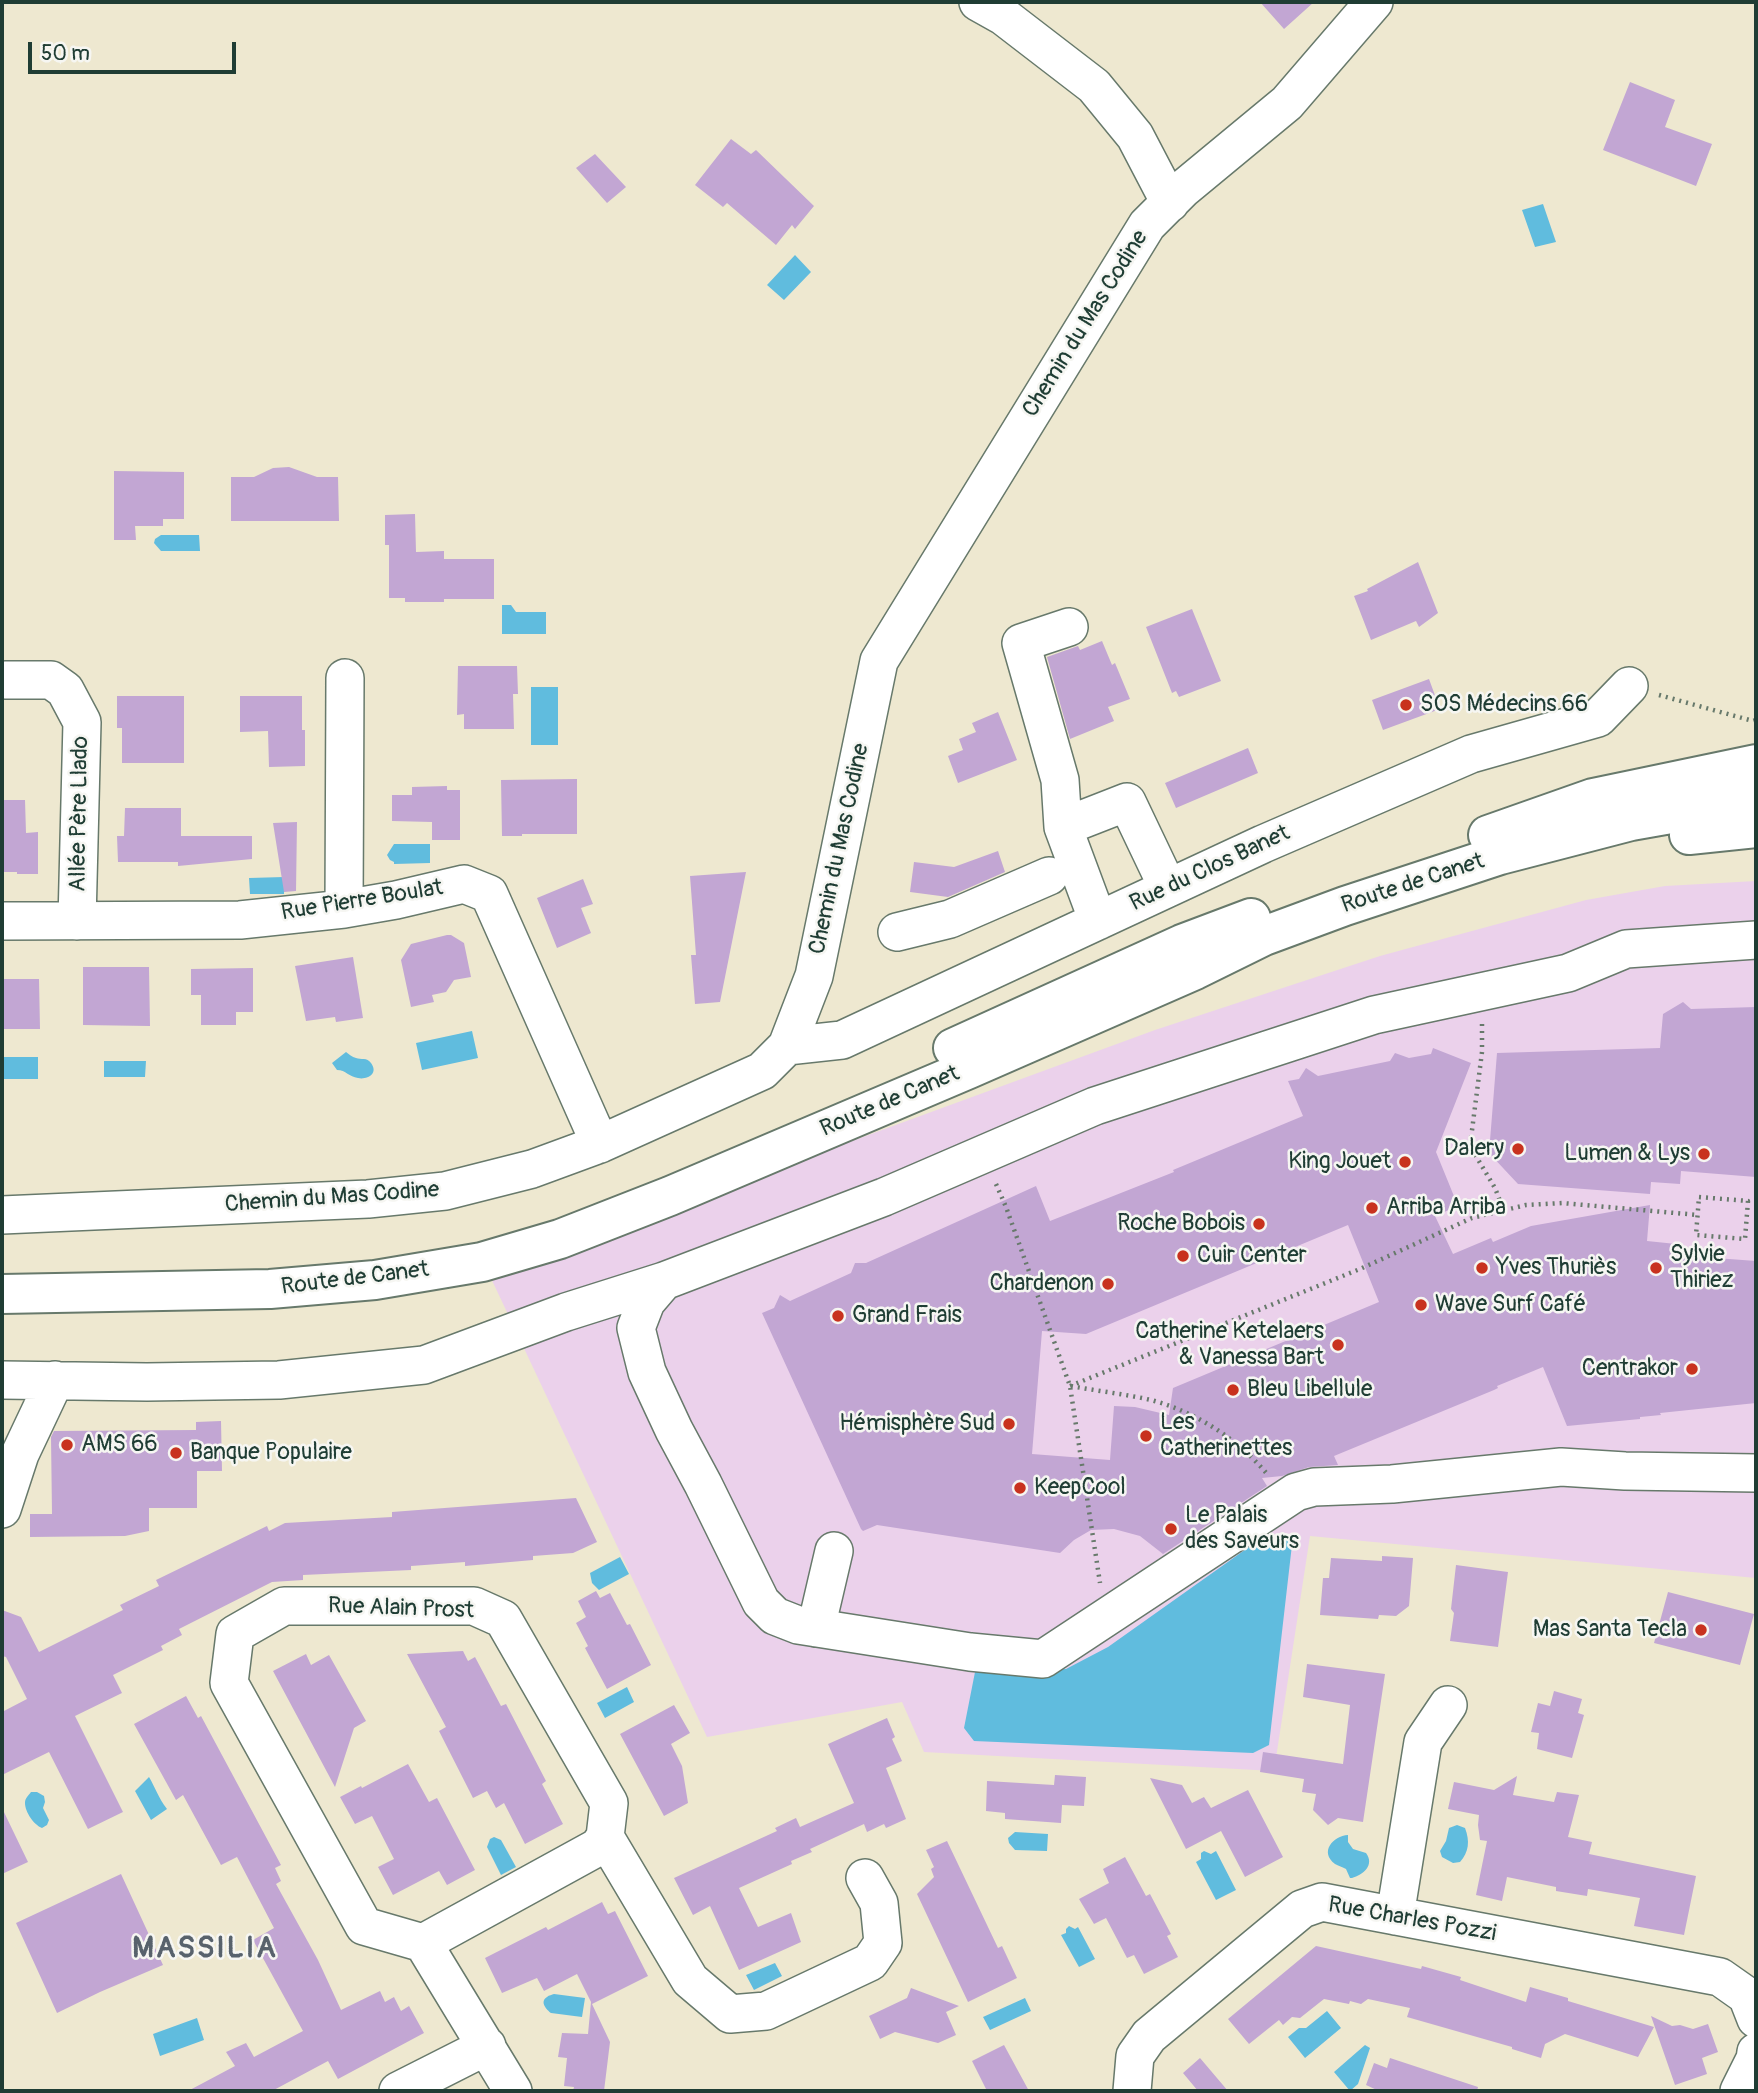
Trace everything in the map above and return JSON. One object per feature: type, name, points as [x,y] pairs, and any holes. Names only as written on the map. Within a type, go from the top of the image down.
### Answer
[{"type":"main road","points":[[1414,872],[1593,798],[1756,764]]},
{"type":"main road","name":"Route de Canet","points":[[2,1294],[270,1289],[375,1280],[482,1262],[560,1239],[670,1196],[969,1069],[1195,970],[1264,936],[1345,906],[1414,872],[1596,810],[1756,783]]},
{"type":"main road","name":"Route de Canet","points":[[2,1275],[269,1271],[372,1263],[473,1245],[550,1223],[664,1177],[1182,944],[1291,903],[1414,872],[1500,855],[1631,821],[1756,799]]},
{"type":"main road","points":[[1414,872],[1756,828]]},
{"type":"street","points":[[978,2],[1003,16],[1094,86],[1135,136],[1170,203]]},
{"type":"street","name":"Chemin du Mas Codine","points":[[2,1215],[368,1199],[445,1191],[533,1169],[600,1144],[762,1071],[787,1046],[814,976],[879,661],[1147,225],[1183,189],[1287,103],[1374,2]]},
{"type":"street","points":[[1069,627],[1021,643],[1060,780],[1063,827],[1098,920]]},
{"type":"street","points":[[344,909],[345,678]]},
{"type":"street","name":"Allée Père Llado","points":[[5,680],[51,680],[65,690],[82,722],[77,921]]},
{"type":"street","name":"Rue du Clos Banet","points":[[787,1046],[842,1040],[1263,844],[1471,754],[1598,718],[1629,686]]},
{"type":"street","points":[[1063,827],[1127,802],[1168,888]]},
{"type":"street","points":[[897,932],[950,919],[1049,876]]},
{"type":"street","name":"Rue Pierre Boulat","points":[[2,921],[240,920],[344,909],[464,884],[489,894],[600,1144]]},
{"type":"street","points":[[2,1380],[279,1380],[424,1365],[566,1312],[664,1281],[884,1197],[1095,1106],[1273,1047],[1374,1015],[1568,972],[1626,949],[1756,940]]},
{"type":"street","points":[[664,1281],[646,1303],[636,1328],[647,1372],[761,1602],[775,1616],[798,1625],[970,1652],[1043,1659],[1296,1492],[1314,1487],[1392,1485],[1561,1467],[1756,1473]]},
{"type":"street","points":[[566,1312],[636,1328]]},
{"type":"street","points":[[2,1510],[20,1454],[55,1380]]},
{"type":"street","points":[[816,1628],[834,1551]]},
{"type":"street","name":"Rue Alain Prost","points":[[423,1943],[364,1926],[229,1683],[235,1634],[284,1606],[474,1606],[503,1619],[609,1803],[605,1837]]},
{"type":"street","points":[[1395,1916],[1423,1742],[1448,1706]]},
{"type":"street","points":[[513,2091],[423,1943],[598,1847],[605,1837],[690,1980],[730,2014],[765,2011],[870,1962],[883,1943],[879,1903],[864,1878]]},
{"type":"street","name":"Rue Charles Pozzi","points":[[1132,2091],[1135,2056],[1149,2036],[1302,1909],[1322,1902],[1720,1977],[1747,1996],[1756,2019]]},
{"type":"street","points":[[398,2091],[487,2046]]},
{"type":"street","points":[[1739,2091],[1756,2053]]},
{"type":"path","points":[[1629,686],[1756,720]]},
{"type":"path","points":[[1481,991],[1482,1052],[1471,1146],[1495,1188],[1504,1211]]},
{"type":"path","points":[[983,1154],[1006,1206],[1070,1386],[1105,1619]]},
{"type":"path","points":[[1699,1197],[1748,1201],[1745,1239],[1696,1235],[1698,1215],[1699,1197]]},
{"type":"path","points":[[1070,1386],[1360,1269],[1472,1218],[1526,1205],[1562,1203],[1698,1215]]},
{"type":"path","points":[[1746,1219],[1756,1219]]},
{"type":"path","points":[[1070,1386],[1150,1400],[1185,1412],[1213,1428],[1257,1462],[1287,1498]]},
{"type":"shaded area","points":[[1756,881],[1756,1578],[1310,1536],[1274,1771],[924,1752],[902,1702],[707,1737],[489,1274],[1155,1030],[1380,956],[1586,900],[1665,886]]},
{"type":"water","points":[[1543,204],[1556,242],[1535,247],[1522,210]]},
{"type":"water","points":[[795,255],[811,272],[784,300],[767,285]]},
{"type":"water","points":[[161,535],[199,535],[200,551],[161,551],[154,543]]},
{"type":"water","points":[[502,605],[511,605],[516,612],[546,612],[546,634],[502,634]]},
{"type":"water","points":[[531,687],[558,687],[558,745],[531,745]]},
{"type":"water","points":[[394,844],[430,844],[430,863],[394,864],[387,855]]},
{"type":"water","points":[[284,877],[284,894],[250,894],[249,878]]},
{"type":"water","points":[[472,1031],[478,1058],[422,1070],[416,1043]]},
{"type":"water","points":[[346,1052],[355,1058],[369,1061],[373,1073],[365,1078],[358,1078],[337,1070],[332,1063]]},
{"type":"water","points":[[2,1057],[38,1057],[38,1079],[2,1079]]},
{"type":"water","points":[[104,1061],[146,1061],[145,1077],[104,1077]]},
{"type":"water","points":[[1293,1536],[1269,1745],[1253,1753],[974,1741],[964,1728],[975,1672],[1066,1669],[1108,1647],[1263,1537]]},
{"type":"water","points":[[620,1557],[629,1574],[599,1590],[592,1583],[590,1573]]},
{"type":"water","points":[[627,1687],[634,1702],[605,1718],[597,1703]]},
{"type":"water","points":[[149,1777],[167,1809],[151,1820],[135,1791]]},
{"type":"water","points":[[31,1792],[44,1796],[43,1808],[49,1820],[42,1828],[33,1821],[25,1807],[25,1801]]},
{"type":"water","points":[[1457,1825],[1465,1828],[1468,1846],[1460,1862],[1453,1863],[1442,1857],[1440,1851],[1449,1828]]},
{"type":"water","points":[[1015,1832],[1048,1834],[1047,1851],[1015,1850],[1008,1838]]},
{"type":"water","points":[[1348,1835],[1348,1842],[1353,1849],[1366,1853],[1369,1862],[1364,1872],[1352,1878],[1346,1869],[1335,1864],[1328,1855],[1333,1841]]},
{"type":"water","points":[[494,1837],[501,1840],[516,1867],[501,1875],[487,1847],[490,1839]]},
{"type":"water","points":[[1204,1851],[1211,1854],[1216,1851],[1236,1890],[1216,1900],[1196,1862],[1201,1859],[1201,1853]]},
{"type":"water","points":[[1069,1926],[1075,1929],[1078,1927],[1095,1959],[1079,1967],[1061,1935],[1066,1933]]},
{"type":"water","points":[[775,1963],[782,1976],[754,1990],[746,1975]]},
{"type":"water","points":[[554,1994],[585,1998],[582,2017],[549,2012],[544,2001]]},
{"type":"water","points":[[1025,1998],[1031,2011],[990,2030],[983,2017]]},
{"type":"water","points":[[1327,2011],[1341,2028],[1305,2058],[1288,2037],[1299,2028],[1306,2028]]},
{"type":"water","points":[[197,2018],[204,2040],[160,2056],[153,2034]]},
{"type":"water","points":[[1365,2045],[1370,2048],[1358,2084],[1350,2091],[1334,2072]]},
{"type":"building","points":[[1260,2],[1314,2],[1284,29]]},
{"type":"building","points":[[1630,82],[1675,100],[1665,127],[1712,144],[1696,186],[1603,150]]},
{"type":"building","points":[[731,139],[751,154],[756,150],[814,206],[795,229],[792,225],[776,245],[727,203],[723,207],[695,185]]},
{"type":"building","points":[[595,154],[626,187],[607,203],[576,168]]},
{"type":"building","points":[[289,467],[317,477],[338,477],[339,521],[231,521],[231,477],[254,477],[273,468]]},
{"type":"building","points":[[114,471],[184,472],[184,519],[163,519],[163,526],[135,526],[136,540],[114,540]]},
{"type":"building","points":[[415,514],[416,552],[444,551],[444,559],[494,559],[494,599],[405,602],[405,598],[389,598],[389,545],[385,545],[385,515]]},
{"type":"building","points":[[1418,562],[1438,613],[1419,627],[1416,621],[1371,640],[1354,596],[1368,591],[1367,589]]},
{"type":"building","points":[[1192,609],[1221,681],[1179,697],[1176,691],[1172,693],[1146,627]]},
{"type":"building","points":[[1102,641],[1112,665],[1115,663],[1130,699],[1108,707],[1114,721],[1070,739],[1047,657],[1078,646],[1080,650]]},
{"type":"building","points":[[458,666],[517,666],[518,694],[513,694],[514,729],[464,729],[464,714],[457,715]]},
{"type":"building","name":"SOS Médecins 66","points":[[1429,679],[1440,709],[1383,730],[1372,700]]},
{"type":"building","points":[[117,696],[184,696],[184,763],[122,763],[122,728],[117,728]]},
{"type":"building","points":[[240,696],[302,696],[305,766],[269,767],[268,731],[240,732]]},
{"type":"building","points":[[998,712],[1017,760],[958,783],[948,756],[963,750],[959,739],[976,732],[972,723]]},
{"type":"building","points":[[1248,748],[1258,773],[1176,808],[1165,783]]},
{"type":"building","points":[[577,779],[577,834],[502,836],[501,780]]},
{"type":"building","points":[[447,786],[447,790],[460,790],[460,840],[432,840],[432,822],[392,821],[392,795],[412,795],[412,787]]},
{"type":"building","points":[[2,800],[25,800],[26,833],[38,832],[38,874],[2,872]]},
{"type":"building","points":[[125,808],[181,808],[181,836],[252,836],[252,859],[178,866],[178,862],[118,862],[117,836],[124,836]]},
{"type":"building","points":[[297,822],[296,891],[284,892],[273,823]]},
{"type":"building","points":[[998,851],[1005,872],[948,897],[910,892],[914,862],[954,867]]},
{"type":"building","points":[[746,872],[720,1002],[695,1004],[691,955],[696,955],[690,876]]},
{"type":"building","points":[[583,879],[593,904],[581,908],[591,933],[557,948],[537,898]]},
{"type":"building","points":[[447,935],[464,943],[471,977],[454,980],[446,992],[432,995],[434,1002],[411,1007],[401,960],[411,944]]},
{"type":"building","points":[[353,957],[363,1018],[336,1022],[335,1017],[306,1021],[295,966]]},
{"type":"building","points":[[83,967],[149,967],[150,1026],[83,1025]]},
{"type":"building","points":[[253,968],[253,1012],[236,1012],[236,1025],[201,1025],[201,995],[191,995],[191,969]]},
{"type":"building","points":[[2,979],[39,979],[40,1029],[2,1029]]},
{"type":"building","points":[[1683,1002],[1691,1009],[1756,1007],[1756,1177],[1681,1171],[1680,1184],[1651,1182],[1650,1194],[1518,1184],[1489,1153],[1497,1053],[1660,1048],[1663,1014]]},
{"type":"building","points":[[1433,1048],[1471,1063],[1436,1152],[1458,1206],[1435,1216],[1453,1254],[1491,1238],[1493,1242],[1531,1226],[1650,1205],[1647,1241],[1676,1244],[1675,1255],[1756,1261],[1756,1403],[1567,1426],[1543,1367],[1334,1456],[1338,1465],[1309,1467],[1282,1476],[1262,1478],[1267,1486],[1163,1554],[1140,1536],[1114,1529],[1091,1530],[1060,1553],[877,1525],[863,1531],[861,1529],[762,1313],[774,1308],[780,1295],[790,1301],[851,1273],[855,1263],[866,1263],[1036,1186],[1050,1221],[1174,1172],[1173,1170],[1303,1116],[1288,1081],[1299,1079],[1306,1068],[1318,1076],[1390,1061],[1395,1053],[1409,1058],[1431,1054]],"holes":[[[1348,1225],[1379,1302],[1173,1388],[1169,1415],[1135,1407],[1114,1406],[1110,1460],[1032,1454],[1042,1331],[1086,1334]]]},
{"type":"building","points":[[221,1421],[222,1471],[197,1471],[197,1508],[149,1508],[149,1531],[125,1536],[30,1537],[30,1514],[52,1514],[51,1437],[54,1431],[196,1430],[196,1422]]},
{"type":"building","points":[[576,1498],[597,1542],[573,1553],[533,1556],[533,1560],[465,1566],[465,1562],[411,1566],[411,1570],[303,1575],[303,1580],[272,1582],[179,1629],[182,1635],[161,1646],[163,1650],[113,1675],[122,1693],[75,1716],[123,1812],[88,1829],[49,1752],[2,1775],[2,1712],[27,1699],[6,1657],[2,1656],[2,1610],[21,1617],[39,1652],[123,1610],[120,1605],[159,1586],[156,1580],[267,1526],[269,1531],[285,1523],[392,1517],[392,1512]]},
{"type":"building","points":[[1382,1556],[1413,1558],[1409,1606],[1396,1616],[1379,1615],[1378,1619],[1320,1615],[1323,1578],[1329,1578],[1331,1558],[1382,1561]]},
{"type":"building","points":[[1456,1565],[1508,1572],[1498,1647],[1450,1641]]},
{"type":"building","points":[[596,1591],[600,1598],[610,1593],[651,1665],[607,1689],[585,1648],[588,1646],[576,1623],[586,1617],[578,1601]]},
{"type":"building","name":"Mas Santa Tecla","points":[[1668,1592],[1754,1614],[1740,1665],[1654,1643]]},
{"type":"building","points":[[463,1651],[468,1661],[475,1657],[501,1706],[506,1704],[546,1781],[542,1784],[563,1824],[525,1844],[504,1803],[496,1808],[487,1791],[473,1798],[439,1731],[446,1727],[407,1654]]},
{"type":"building","points":[[306,1654],[311,1665],[329,1655],[366,1721],[354,1728],[335,1787],[273,1671]]},
{"type":"building","points":[[1307,1664],[1385,1674],[1363,1822],[1338,1818],[1328,1825],[1313,1810],[1316,1794],[1302,1792],[1304,1779],[1260,1772],[1263,1752],[1343,1764],[1350,1705],[1303,1697]]},
{"type":"building","points":[[1554,1691],[1582,1699],[1578,1713],[1584,1715],[1572,1758],[1537,1749],[1539,1733],[1531,1732],[1538,1703],[1550,1706]]},
{"type":"building","points":[[186,1696],[198,1718],[201,1716],[281,1865],[275,1868],[281,1881],[276,1884],[318,1960],[341,2010],[380,1991],[385,2002],[394,1997],[401,2011],[409,2006],[424,2033],[338,2079],[328,2061],[272,2091],[188,2091],[235,2066],[226,2052],[246,2043],[254,2057],[303,2031],[253,1940],[274,1928],[237,1857],[221,1865],[183,1795],[176,1800],[134,1724]]},
{"type":"building","points":[[674,1705],[690,1733],[671,1744],[682,1766],[688,1803],[664,1816],[620,1734]]},
{"type":"building","points":[[887,1718],[895,1737],[892,1739],[902,1761],[886,1768],[906,1819],[886,1828],[884,1824],[867,1832],[864,1824],[810,1849],[812,1852],[791,1861],[792,1864],[739,1888],[758,1927],[791,1913],[801,1942],[739,1970],[710,1906],[693,1915],[674,1878],[777,1831],[775,1828],[796,1818],[800,1827],[854,1803],[828,1744]]},
{"type":"building","points":[[408,1764],[429,1802],[437,1798],[475,1870],[447,1885],[439,1871],[393,1895],[378,1867],[394,1859],[372,1816],[355,1824],[340,1797]]},
{"type":"building","points":[[1055,1775],[1086,1777],[1084,1806],[1062,1805],[1061,1823],[1005,1819],[1005,1813],[986,1811],[987,1781],[1054,1785]]},
{"type":"building","points":[[1517,1776],[1513,1795],[1554,1802],[1557,1792],[1579,1795],[1568,1837],[1592,1842],[1589,1854],[1696,1876],[1684,1935],[1634,1926],[1640,1898],[1588,1889],[1587,1896],[1556,1891],[1556,1887],[1507,1877],[1502,1901],[1476,1895],[1487,1841],[1480,1840],[1479,1815],[1448,1809],[1454,1782],[1494,1790]]},
{"type":"building","points":[[1150,1778],[1182,1785],[1192,1803],[1204,1797],[1211,1808],[1248,1790],[1283,1857],[1245,1877],[1221,1831],[1186,1849]]},
{"type":"building","points":[[2,1808],[28,1862],[2,1874]]},
{"type":"building","points":[[947,1841],[998,1948],[1002,1946],[1017,1978],[968,2002],[917,1894],[934,1877],[931,1869],[934,1867],[926,1850]]},
{"type":"building","points":[[1125,1857],[1146,1896],[1150,1894],[1171,1934],[1167,1936],[1178,1957],[1144,1974],[1134,1955],[1127,1958],[1106,1918],[1094,1924],[1079,1899],[1109,1883],[1103,1869]]},
{"type":"building","points":[[121,1874],[163,1965],[57,2013],[16,1923]]},
{"type":"building","points":[[602,1902],[608,1914],[615,1911],[648,1976],[592,2004],[610,2042],[604,2091],[573,2091],[574,2087],[564,2086],[567,2058],[558,2057],[562,2033],[588,2034],[591,2002],[577,1974],[544,1991],[537,1978],[502,1993],[485,1958]]},
{"type":"building","points":[[1316,1946],[1421,1969],[1422,1966],[1461,1977],[1460,1980],[1526,2002],[1530,1987],[1654,2027],[1638,2057],[1565,2034],[1545,2044],[1541,2058],[1407,2017],[1410,2008],[1368,1999],[1361,2004],[1350,2001],[1349,2004],[1324,1999],[1300,2018],[1292,2017],[1283,2025],[1279,2020],[1249,2044],[1228,2019]]},
{"type":"building","points":[[911,1988],[959,2006],[946,2012],[956,2035],[938,2043],[895,2032],[880,2039],[869,2016],[907,1998]]},
{"type":"building","points":[[1651,2016],[1672,2026],[1680,2025],[1693,2029],[1708,2024],[1718,2052],[1702,2058],[1707,2074],[1675,2085]]},
{"type":"building","points":[[1004,2045],[1029,2091],[987,2091],[972,2061]]},
{"type":"building","points":[[1200,2058],[1228,2091],[1198,2091],[1183,2073]]},
{"type":"building","points":[[1390,2058],[1478,2087],[1477,2091],[1379,2091],[1366,2085],[1374,2063],[1387,2068]]},
{"type":"place","name":"SOS Médecins 66","points":[[1406,705]]},
{"type":"place","name":"Dalery","points":[[1518,1149]]},
{"type":"place","name":"Lumen & Lys","points":[[1704,1154]]},
{"type":"place","name":"King Jouet","points":[[1405,1162]]},
{"type":"place","name":"Arriba Arriba","points":[[1372,1208]]},
{"type":"place","name":"Roche Bobois","points":[[1259,1224]]},
{"type":"place","name":"Cuir Center","points":[[1183,1256]]},
{"type":"place","name":"Yves Thuriès","points":[[1482,1268]]},
{"type":"place","name":"Sylvie Thiriez","points":[[1656,1268]]},
{"type":"place","name":"Chardenon","points":[[1108,1284]]},
{"type":"place","name":"Wave Surf Café","points":[[1421,1305]]},
{"type":"place","name":"Grand Frais","points":[[838,1316]]},
{"type":"place","name":"Catherine Ketelaers & Vanessa Bart","points":[[1338,1345]]},
{"type":"place","name":"Centrakor","points":[[1692,1369]]},
{"type":"place","name":"Bleu Libellule","points":[[1233,1390]]},
{"type":"place","name":"Hémisphère Sud","points":[[1009,1424]]},
{"type":"place","name":"Les Catherinettes","points":[[1146,1436]]},
{"type":"place","name":"AMS 66","points":[[67,1445]]},
{"type":"place","name":"Banque Populaire","points":[[176,1453]]},
{"type":"place","name":"KeepCool","points":[[1020,1488]]},
{"type":"place","name":"Le Palais des Saveurs","points":[[1171,1529]]},
{"type":"place","name":"Mas Santa Tecla","points":[[1701,1630]]},
{"type":"district","name":"MASSILIA","points":[[205,1949]]}]
